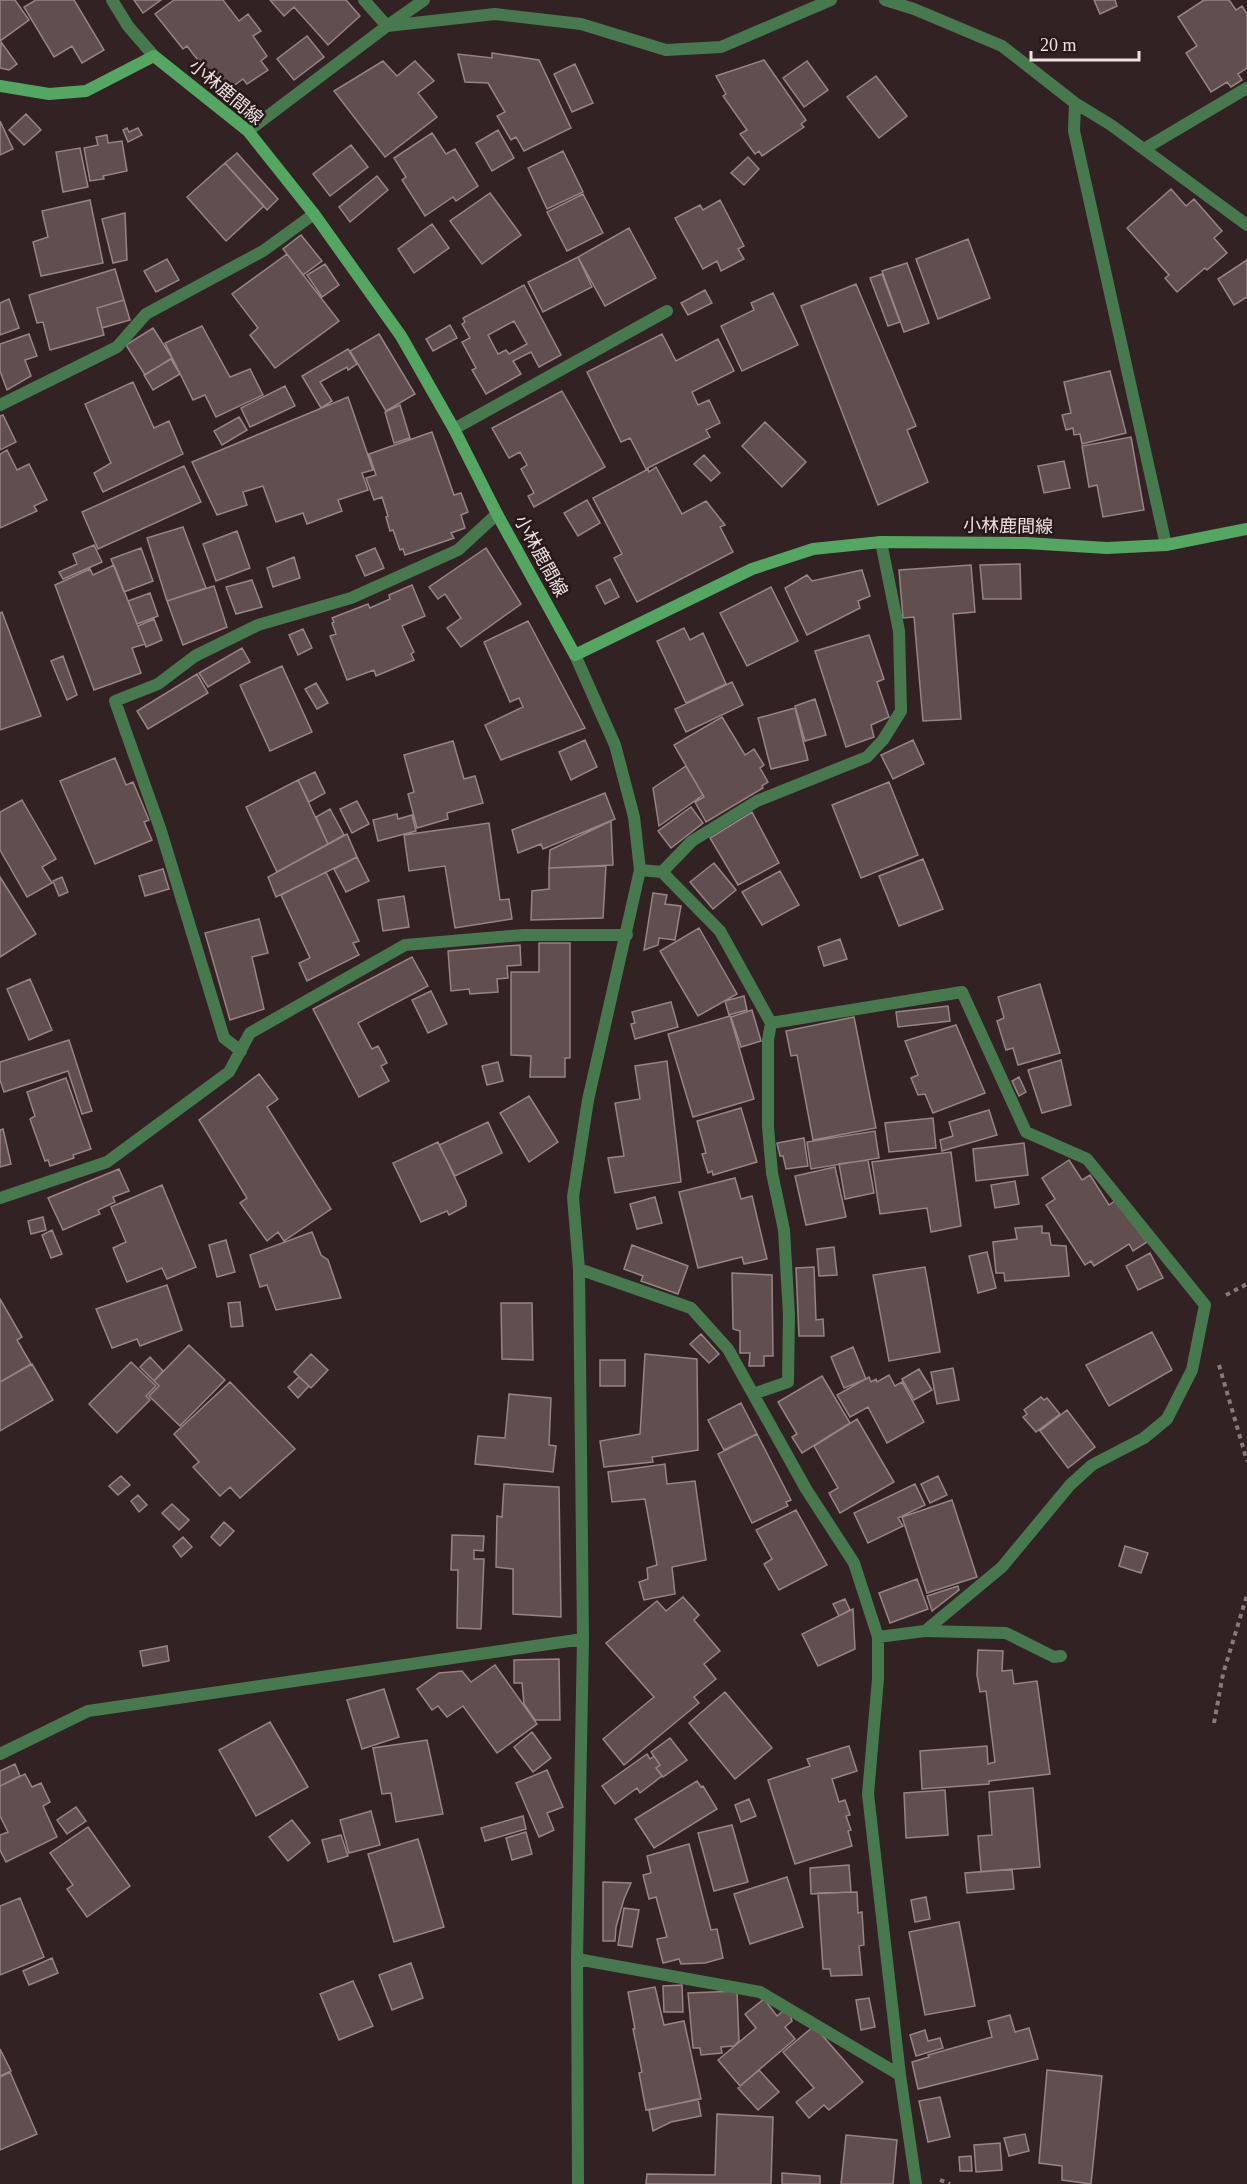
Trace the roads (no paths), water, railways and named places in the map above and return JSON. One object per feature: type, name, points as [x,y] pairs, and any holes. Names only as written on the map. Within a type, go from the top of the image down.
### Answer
[{"type":"main road","points":[[0,86],[49,94],[86,91],[154,56]]},
{"type":"main road","name":"小林鹿間線","points":[[154,56],[248,131],[314,214],[401,336],[454,429],[497,514],[575,655],[752,569],[813,549],[881,543],[1026,543],[1107,548],[1166,546],[1247,529]]},
{"type":"street","points":[[112,0],[128,26],[154,56]]},
{"type":"street","points":[[364,0],[387,26]]},
{"type":"street","points":[[248,131],[424,0]]},
{"type":"street","points":[[387,26],[495,14],[581,24],[666,50],[721,47],[831,0]]},
{"type":"street","points":[[885,0],[914,9],[1002,46],[1076,103],[1111,125],[1247,225]]},
{"type":"street","points":[[1144,149],[1247,88]]},
{"type":"street","points":[[1076,103],[1074,131],[1166,546]]},
{"type":"street","points":[[0,405],[117,347],[146,314],[264,251],[314,214]]},
{"type":"street","points":[[454,429],[667,310]]},
{"type":"street","points":[[241,1051],[224,1038],[161,831],[115,701],[158,684],[195,656],[258,625],[351,597],[458,550],[497,514]]},
{"type":"street","points":[[662,872],[692,841],[757,801],[867,758],[883,740],[901,711],[899,631],[881,543]]},
{"type":"street","points":[[575,655],[615,745],[634,817],[640,870],[588,1100],[573,1197],[579,1269],[583,1639],[577,1959],[578,2184]]},
{"type":"street","points":[[640,870],[662,872],[720,931],[771,1023],[768,1040],[768,1127],[772,1173],[784,1230],[789,1315],[788,1382],[753,1394]]},
{"type":"street","points":[[0,1198],[107,1162],[229,1072],[250,1033],[405,945],[523,935],[627,934]]},
{"type":"street","points":[[771,1023],[962,992],[1026,1132],[1087,1159],[1205,1305],[1192,1370],[1167,1419],[1144,1438],[1092,1465],[1070,1485],[1002,1567],[925,1631]]},
{"type":"street","points":[[579,1269],[691,1308],[728,1349],[806,1489],[854,1563],[878,1637],[878,1679],[868,1794],[900,2075],[916,2184]]},
{"type":"street","points":[[878,1637],[925,1631],[1006,1633],[1053,1657],[1061,1656]]},
{"type":"street","points":[[0,1754],[88,1711],[583,1639]]},
{"type":"street","points":[[577,1959],[760,1992],[900,2075]]}]
